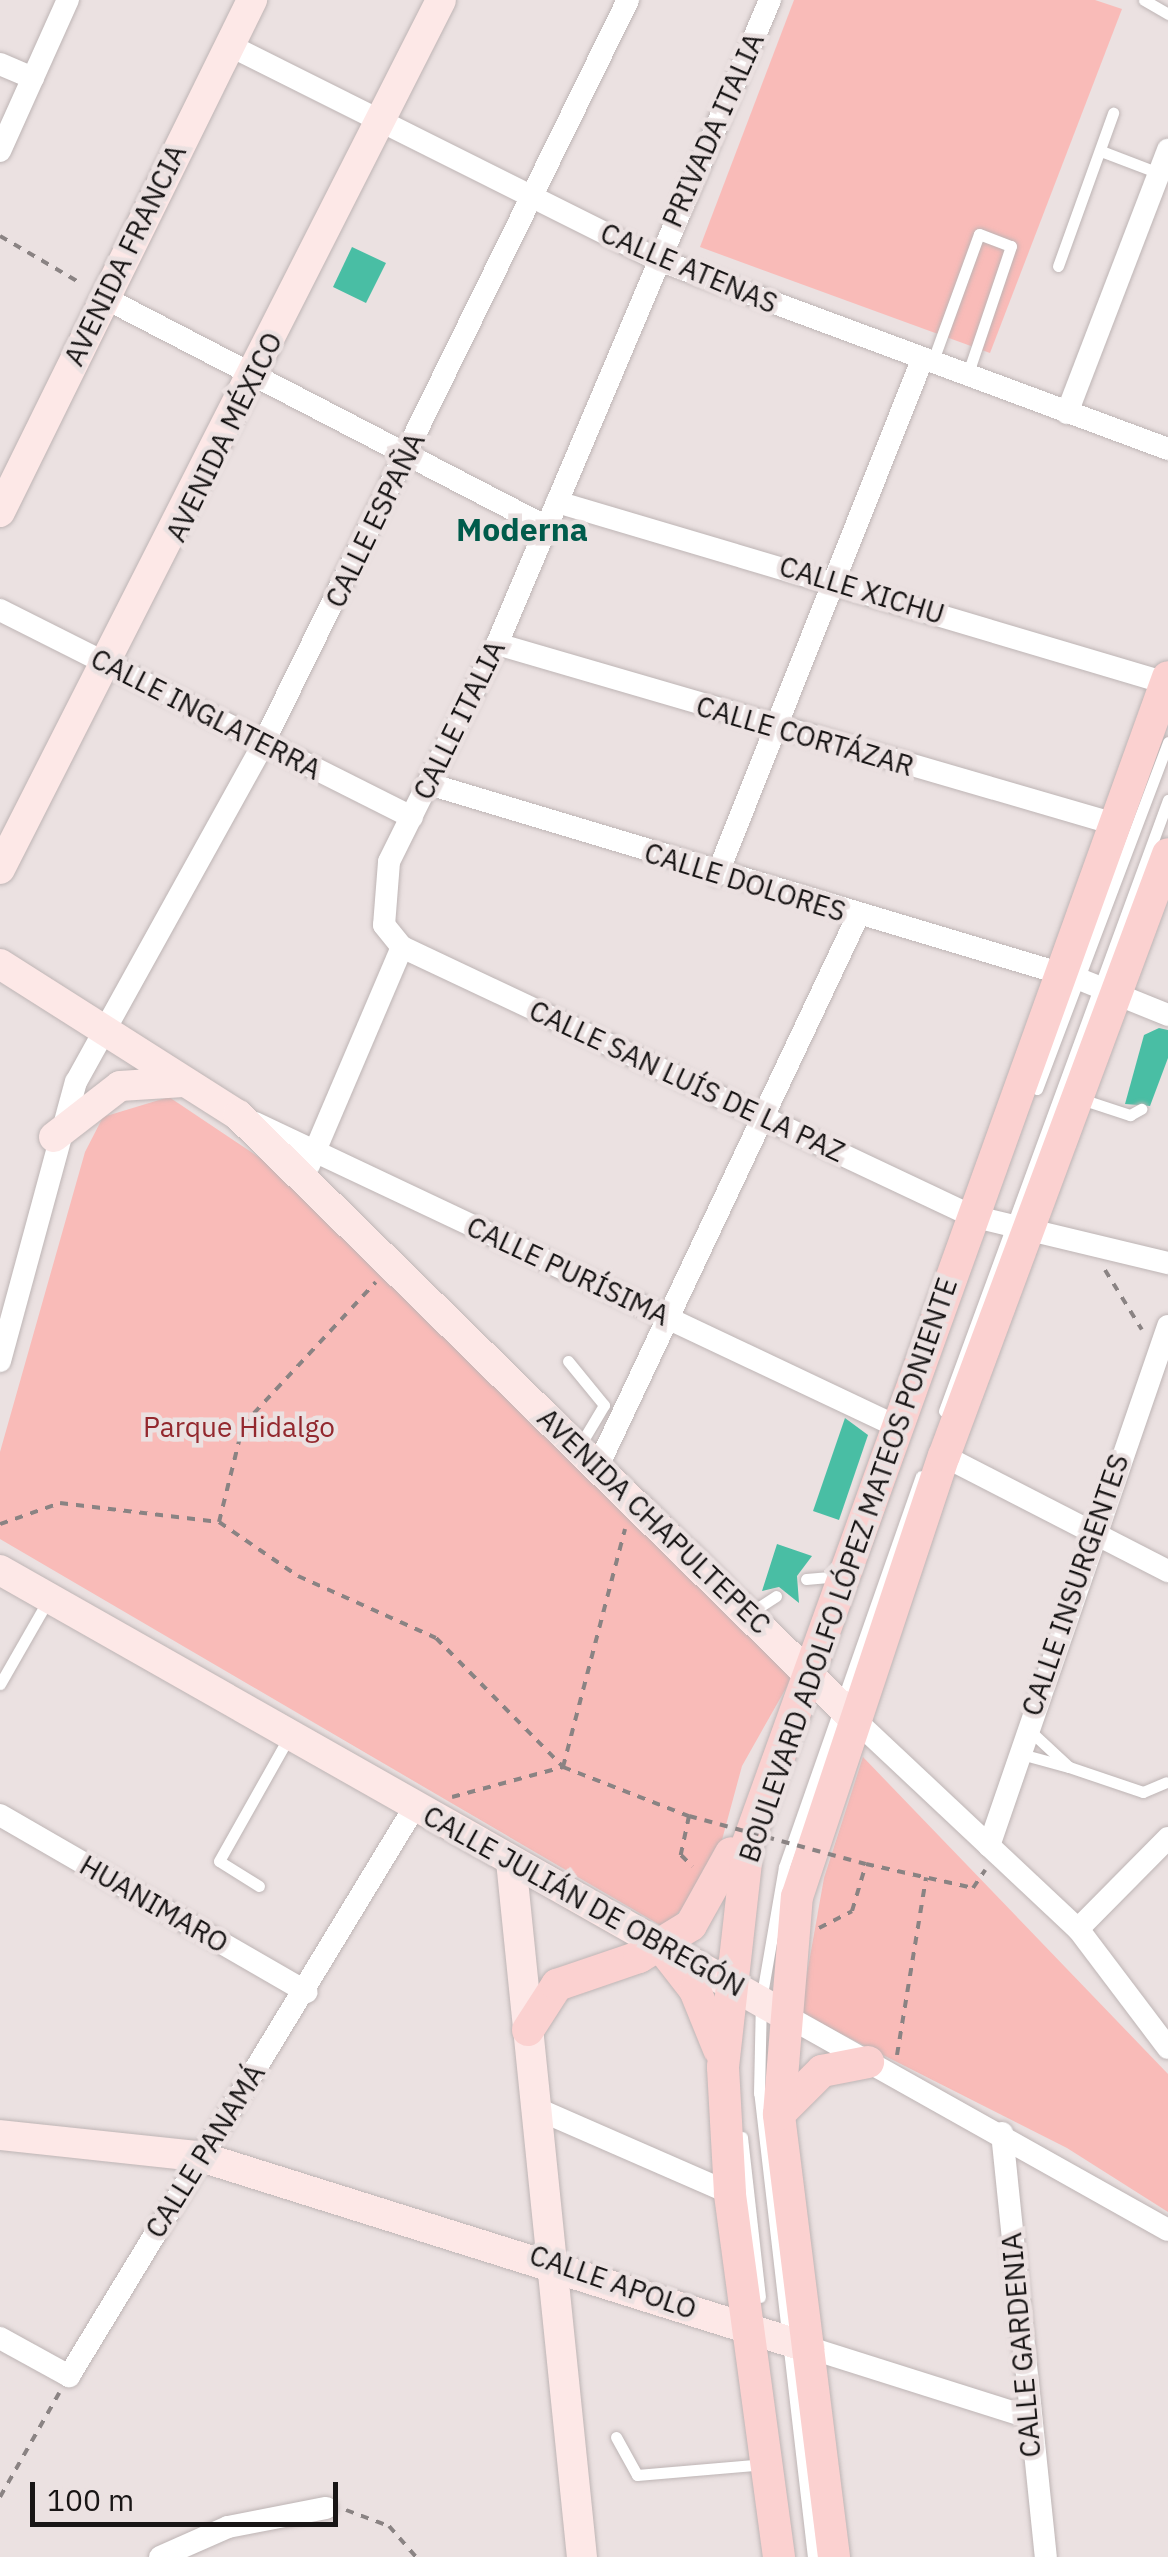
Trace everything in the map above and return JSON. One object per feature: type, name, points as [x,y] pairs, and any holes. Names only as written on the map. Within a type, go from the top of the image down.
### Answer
[{"type":"main road","name":"BOULEVARD ADOLFO LÓPEZ MATEOS PONIENTE","points":[[778,2557],[766,2464],[777,2337],[779,2114],[753,1995],[748,1842],[944,1456],[1020,1228],[1081,1099],[1090,984],[1115,824],[1167,680]]},
{"type":"main road","name":"BOULEVARD ADOLFO LÓPEZ MATEOS PONIENTE","points":[[834,2557],[777,2337],[730,2193],[723,2067],[753,1995],[790,1933],[844,1575],[979,1218],[1090,984],[1168,854]]},
{"type":"main road","points":[[528,2030],[557,1985],[660,1945],[691,1926],[716,1891],[773,1725],[826,1691]]},
{"type":"main road","points":[[660,1945],[708,2014],[723,2067]]},
{"type":"main road","points":[[779,2114],[809,2078],[881,2068]]},
{"type":"street","points":[[0,151],[68,0]]},
{"type":"street","name":"AVENIDA FRANCIA","points":[[0,512],[10,468],[103,296],[252,0]]},
{"type":"street","name":"AVENIDA MÉXICO","points":[[0,870],[110,667],[441,0]]},
{"type":"street","name":"CALLE ESPAÑA","points":[[0,1362],[9,1284],[54,1137],[263,744],[628,0]]},
{"type":"street","name":"PRIVADA ITALIA","points":[[656,259],[770,0]]},
{"type":"street","name":"CALLE ATENAS","points":[[229,45],[656,259],[1168,449]]},
{"type":"street","points":[[0,64],[33,78]]},
{"type":"street","points":[[1066,414],[1168,150]]},
{"type":"street","name":"CALLE ITALIA","points":[[402,948],[380,904],[412,817],[497,644],[656,259]]},
{"type":"street","points":[[103,296],[253,380],[545,526]]},
{"type":"street","points":[[717,875],[927,362]]},
{"type":"street","name":"CALLE XICHU","points":[[557,502],[1167,680]]},
{"type":"street","name":"CALLE INGLATERRA","points":[[0,610],[412,817]]},
{"type":"street","name":"CALLE CORTÁZAR","points":[[497,644],[775,729],[1115,824]]},
{"type":"street","name":"CALLE DOLORES","points":[[428,784],[717,875],[1090,984],[1168,1015]]},
{"type":"street","points":[[588,1457],[674,1321],[858,916]]},
{"type":"street","points":[[309,1164],[402,948]]},
{"type":"street","name":"CALLE SAN LUÍS DE LA PAZ","points":[[402,948],[979,1218],[1168,1263]]},
{"type":"street","points":[[0,964],[107,1031]]},
{"type":"street","name":"AVENIDA CHAPULTEPEC","points":[[107,1031],[196,1085],[309,1164],[389,1268],[1078,1930],[1168,2048]]},
{"type":"street","points":[[54,1137],[132,1082],[196,1085]]},
{"type":"street","name":"CALLE PURÍSIMA","points":[[309,1164],[674,1321],[898,1428]]},
{"type":"street","name":"CALLE INSURGENTES","points":[[989,1846],[1094,1527],[1163,1362],[1168,1326]]},
{"type":"street","points":[[944,1456],[1094,1527],[1168,1571]]},
{"type":"street","name":"CALLE JULIÁN DE OBREGÓN","points":[[0,1570],[414,1808],[1002,2133],[1168,2230]]},
{"type":"street","name":"CALLE PANAMÁ","points":[[68,2376],[198,2156],[307,1992],[414,1808]]},
{"type":"street","name":"HUANIMARO","points":[[0,1815],[307,1992]]},
{"type":"street","points":[[1078,1930],[1168,1838]]},
{"type":"street","points":[[511,1861],[582,2557]]},
{"type":"street","points":[[534,2107],[730,2193]]},
{"type":"street","name":"CALLE GARDENIA","points":[[1002,2133],[1025,2416],[1046,2557]]},
{"type":"street","name":"CALLE APOLO","points":[[0,2135],[198,2156],[552,2260],[1025,2416]]},
{"type":"street","points":[[0,2338],[68,2376]]},
{"type":"street","points":[[160,2557],[228,2526],[326,2508]]},
{"type":"lane","points":[[1144,0],[1168,14]]},
{"type":"lane","points":[[1058,266],[1113,113]]},
{"type":"lane","points":[[1101,151],[1159,173]]},
{"type":"lane","points":[[927,362],[978,234],[1011,246],[967,376]]},
{"type":"lane","points":[[826,1691],[1020,1228],[1090,984],[1168,742]]},
{"type":"lane","points":[[1090,984],[1168,800]]},
{"type":"lane","points":[[1081,1099],[1130,1115],[1141,1109]]},
{"type":"lane","points":[[826,1691],[979,1218]]},
{"type":"lane","points":[[568,1360],[604,1406],[588,1457]]},
{"type":"lane","points":[[806,1579],[844,1575]]},
{"type":"lane","points":[[750,1614],[776,1596]]},
{"type":"lane","points":[[0,1684],[49,1598]]},
{"type":"lane","points":[[1025,1728],[1069,1768]]},
{"type":"lane","points":[[259,1886],[218,1861],[290,1736]]},
{"type":"lane","points":[[1017,1752],[1143,1792],[1166,1782]]},
{"type":"lane","points":[[753,1995],[738,2093],[813,2557]]},
{"type":"lane","points":[[753,1995],[792,2557]]},
{"type":"lane","points":[[616,2437],[637,2475],[766,2464]]},
{"type":"path","points":[[0,236],[103,296]]},
{"type":"path","points":[[1090,1245],[1163,1362]]},
{"type":"path","points":[[219,1522],[243,1426],[389,1268]]},
{"type":"path","points":[[563,1767],[633,1500]]},
{"type":"path","points":[[0,1524],[60,1503],[219,1522],[298,1576],[436,1638],[563,1767],[690,1816],[926,1878],[982,1886],[989,1846]]},
{"type":"path","points":[[414,1808],[563,1767]]},
{"type":"path","points":[[690,1816],[680,1855],[716,1891]]},
{"type":"path","points":[[790,1933],[852,1911],[866,1864]]},
{"type":"path","points":[[881,2068],[926,1878]]},
{"type":"path","points":[[0,2497],[68,2376]]},
{"type":"path","points":[[326,2508],[389,2526],[416,2557]]},
{"type":"green space","points":[[794,0],[1095,0],[1122,9],[990,353],[700,247]]},
{"type":"green space","name":"Parque Hidalgo","points":[[169,1097],[278,1170],[794,1674],[742,1766],[713,1873],[665,1928],[0,1539],[0,1452],[85,1152],[103,1117]]},
{"type":"green space","points":[[863,1757],[1168,2074],[1168,2212],[1067,2148],[800,2013],[824,1878]]},
{"type":"building","points":[[352,247],[386,263],[366,303],[333,287]]},
{"type":"building","points":[[1159,1028],[1168,1030],[1168,1058],[1150,1106],[1125,1104],[1144,1035]]},
{"type":"building","points":[[845,1418],[868,1435],[839,1520],[813,1511]]},
{"type":"building","points":[[777,1544],[812,1556],[797,1576],[799,1603],[779,1587],[762,1591]]},
{"type":"district","name":"Moderna","points":[[522,529]]}]
